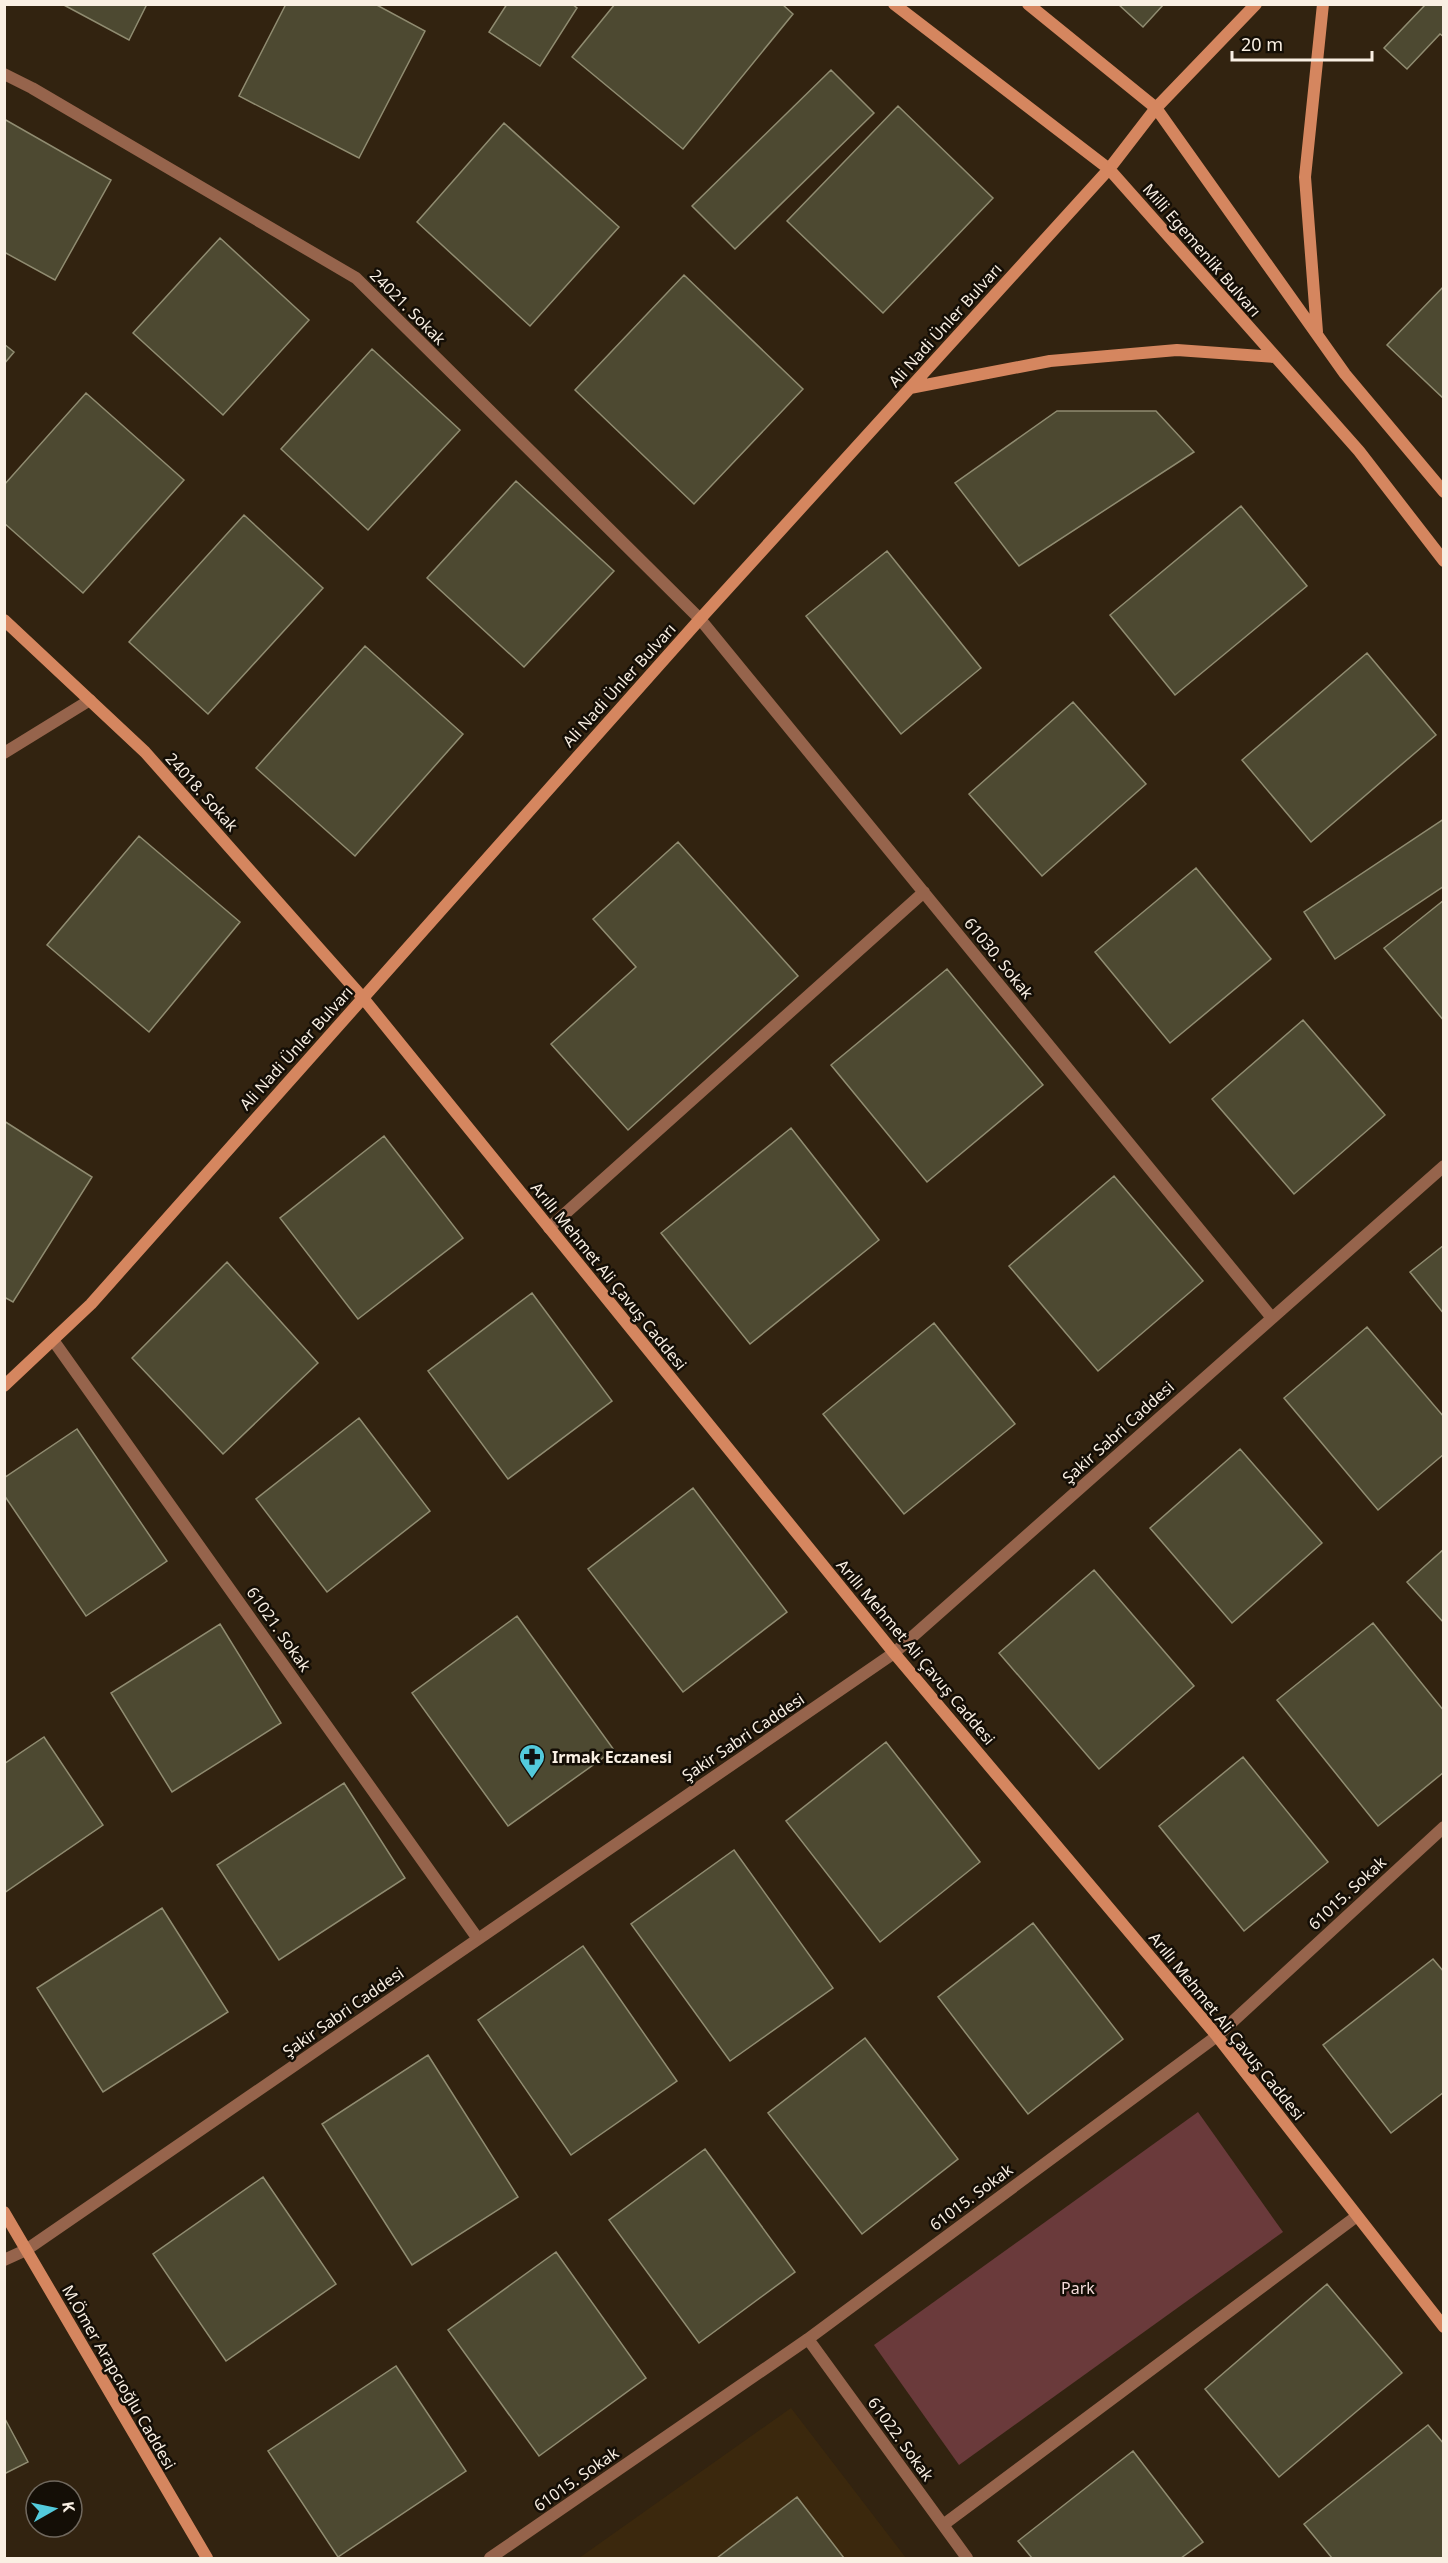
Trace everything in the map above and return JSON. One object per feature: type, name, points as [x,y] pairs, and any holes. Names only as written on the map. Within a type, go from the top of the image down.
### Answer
[{"type":"street","name":"Milli Egemenlik Bulvarı","points":[[894,4],[1109,169],[1359,451],[1443,561]]},
{"type":"street","points":[[1028,4],[1156,108],[1345,374],[1443,492]]},
{"type":"street","name":"Ali Nadi Ünler Bulvarı","points":[[4,1386],[91,1304],[700,619],[1109,169],[1156,108],[1256,4]]},
{"type":"street","points":[[1317,334],[1305,177],[1323,4]]},
{"type":"street","name":"24021. Sokak","points":[[4,74],[356,278],[700,619]]},
{"type":"street","points":[[910,388],[1050,361],[1165,351],[1275,357]]},
{"type":"street","name":"61030. Sokak","points":[[700,619],[1272,1318]]},
{"type":"street","name":"24018. Sokak","points":[[4,620],[145,752],[363,998]]},
{"type":"street","points":[[4,753],[90,700]]},
{"type":"street","points":[[549,1228],[924,892]]},
{"type":"street","name":"Arıllı Mehmet Ali Çavuş Caddesi","points":[[363,998],[894,1653],[1217,2036],[1443,2327]]},
{"type":"street","name":"Şakir Sabri Caddesi","points":[[4,2260],[26,2250],[894,1653],[1443,1166]]},
{"type":"street","name":"61021. Sokak","points":[[53,1340],[478,1939]]},
{"type":"street","name":"61015. Sokak","points":[[490,2559],[808,2339],[1217,2036],[1443,1827]]},
{"type":"street","name":"M.Ömer Arapcıoğlu Caddesi","points":[[4,2212],[207,2559]]},
{"type":"street","points":[[943,2525],[1357,2216]]},
{"type":"street","name":"61022. Sokak","points":[[808,2339],[967,2559]]},
{"type":"shaded area","points":[[791,2408],[906,2558],[579,2558]]},
{"type":"green space","name":"Park","points":[[1198,2112],[1283,2232],[959,2465],[874,2345]]},
{"type":"building","points":[[62,4],[147,4],[129,40]]},
{"type":"building","points":[[286,4],[375,4],[425,31],[359,158],[239,96]]},
{"type":"building","points":[[507,4],[572,4],[577,8],[540,66],[489,32]]},
{"type":"building","points":[[615,4],[782,4],[793,14],[683,149],[572,57]]},
{"type":"building","points":[[1118,4],[1164,4],[1143,27]]},
{"type":"building","points":[[1426,4],[1444,4],[1444,37],[1440,34],[1407,69],[1384,48]]},
{"type":"building","points":[[831,70],[874,113],[735,249],[692,206]]},
{"type":"building","points":[[898,106],[993,198],[883,313],[787,221]]},
{"type":"building","points":[[4,119],[111,180],[55,280],[4,252]]},
{"type":"building","points":[[504,123],[619,227],[530,326],[417,222]]},
{"type":"building","points":[[220,238],[309,320],[223,415],[133,333]]},
{"type":"building","points":[[684,275],[803,389],[694,504],[575,390]]},
{"type":"building","points":[[1444,286],[1444,399],[1387,345]]},
{"type":"building","points":[[4,344],[14,352],[4,364]]},
{"type":"building","points":[[372,349],[460,430],[368,530],[281,449]]},
{"type":"building","points":[[86,393],[184,480],[83,593],[4,523],[4,485]]},
{"type":"building","points":[[1057,411],[1156,411],[1194,452],[1019,566],[955,483]]},
{"type":"building","points":[[516,481],[614,571],[524,667],[427,578]]},
{"type":"building","points":[[1241,506],[1307,586],[1175,695],[1110,615]]},
{"type":"building","points":[[244,515],[323,588],[208,714],[129,642]]},
{"type":"building","points":[[887,551],[981,668],[901,734],[806,616]]},
{"type":"building","points":[[365,646],[463,734],[355,856],[256,768]]},
{"type":"building","points":[[1367,653],[1436,735],[1311,842],[1242,760]]},
{"type":"building","points":[[1073,702],[1146,784],[1042,876],[969,794]]},
{"type":"building","points":[[1444,819],[1444,886],[1335,959],[1304,912]]},
{"type":"building","points":[[139,836],[240,922],[149,1032],[47,945]]},
{"type":"building","points":[[678,842],[798,976],[628,1130],[551,1044],[636,967],[593,919]]},
{"type":"building","points":[[1196,868],[1271,959],[1170,1043],[1095,952]]},
{"type":"building","points":[[1444,900],[1444,1021],[1384,948]]},
{"type":"building","points":[[947,969],[1043,1085],[927,1182],[831,1065]]},
{"type":"building","points":[[1303,1020],[1385,1115],[1294,1194],[1212,1099]]},
{"type":"building","points":[[4,1121],[92,1177],[13,1302],[4,1297]]},
{"type":"building","points":[[791,1128],[879,1240],[750,1344],[661,1233]]},
{"type":"building","points":[[384,1136],[463,1238],[358,1319],[280,1218]]},
{"type":"building","points":[[1114,1176],[1203,1281],[1098,1371],[1009,1266]]},
{"type":"building","points":[[1444,1245],[1444,1314],[1410,1272]]},
{"type":"building","points":[[227,1262],[318,1363],[223,1454],[132,1358]]},
{"type":"building","points":[[532,1293],[612,1401],[508,1479],[428,1371]]},
{"type":"building","points":[[934,1323],[1015,1424],[904,1514],[823,1414]]},
{"type":"building","points":[[1367,1327],[1444,1417],[1444,1454],[1378,1510],[1284,1398]]},
{"type":"building","points":[[359,1418],[430,1511],[327,1592],[256,1499]]},
{"type":"building","points":[[77,1429],[167,1561],[86,1616],[4,1495],[4,1478]]},
{"type":"building","points":[[1240,1449],[1322,1543],[1232,1623],[1150,1528]]},
{"type":"building","points":[[693,1488],[787,1612],[683,1692],[588,1569]]},
{"type":"building","points":[[1444,1549],[1444,1623],[1407,1582]]},
{"type":"building","points":[[1094,1570],[1194,1686],[1099,1769],[999,1653]]},
{"type":"building","points":[[517,1616],[614,1750],[508,1826],[412,1693]]},
{"type":"building","points":[[1373,1623],[1444,1711],[1444,1772],[1378,1826],[1277,1700]]},
{"type":"building","points":[[220,1624],[281,1723],[172,1792],[111,1693]]},
{"type":"building","points":[[44,1737],[103,1825],[4,1893],[4,1764]]},
{"type":"building","points":[[886,1742],[980,1862],[880,1942],[786,1821]]},
{"type":"building","points":[[1243,1757],[1328,1862],[1244,1931],[1159,1826]]},
{"type":"building","points":[[344,1783],[405,1878],[279,1960],[217,1865]]},
{"type":"building","points":[[734,1850],[833,1988],[730,2061],[631,1924]]},
{"type":"building","points":[[162,1908],[228,2012],[103,2092],[37,1988]]},
{"type":"building","points":[[1033,1923],[1123,2039],[1028,2114],[938,1997]]},
{"type":"building","points":[[583,1946],[677,2081],[571,2155],[478,2020]]},
{"type":"building","points":[[1433,1959],[1444,1972],[1444,2092],[1391,2133],[1323,2045]]},
{"type":"building","points":[[865,2038],[958,2159],[862,2234],[768,2113]]},
{"type":"building","points":[[428,2055],[518,2197],[412,2265],[322,2124]]},
{"type":"building","points":[[705,2149],[795,2272],[699,2343],[609,2220]]},
{"type":"building","points":[[263,2177],[336,2284],[226,2361],[153,2254]]},
{"type":"building","points":[[556,2252],[646,2378],[539,2456],[448,2330]]},
{"type":"building","points":[[1327,2284],[1402,2373],[1279,2477],[1205,2389]]},
{"type":"building","points":[[396,2366],[466,2471],[338,2557],[268,2451]]},
{"type":"building","points":[[4,2417],[28,2462],[4,2474]]},
{"type":"building","points":[[1428,2425],[1444,2444],[1444,2558],[1332,2558],[1304,2524]]},
{"type":"building","points":[[1133,2451],[1203,2542],[1181,2558],[1032,2558],[1018,2541]]},
{"type":"building","points":[[797,2497],[844,2558],[717,2558]]},
{"type":"place","name":"Irmak Eczanesi","points":[[532,1780]]}]
